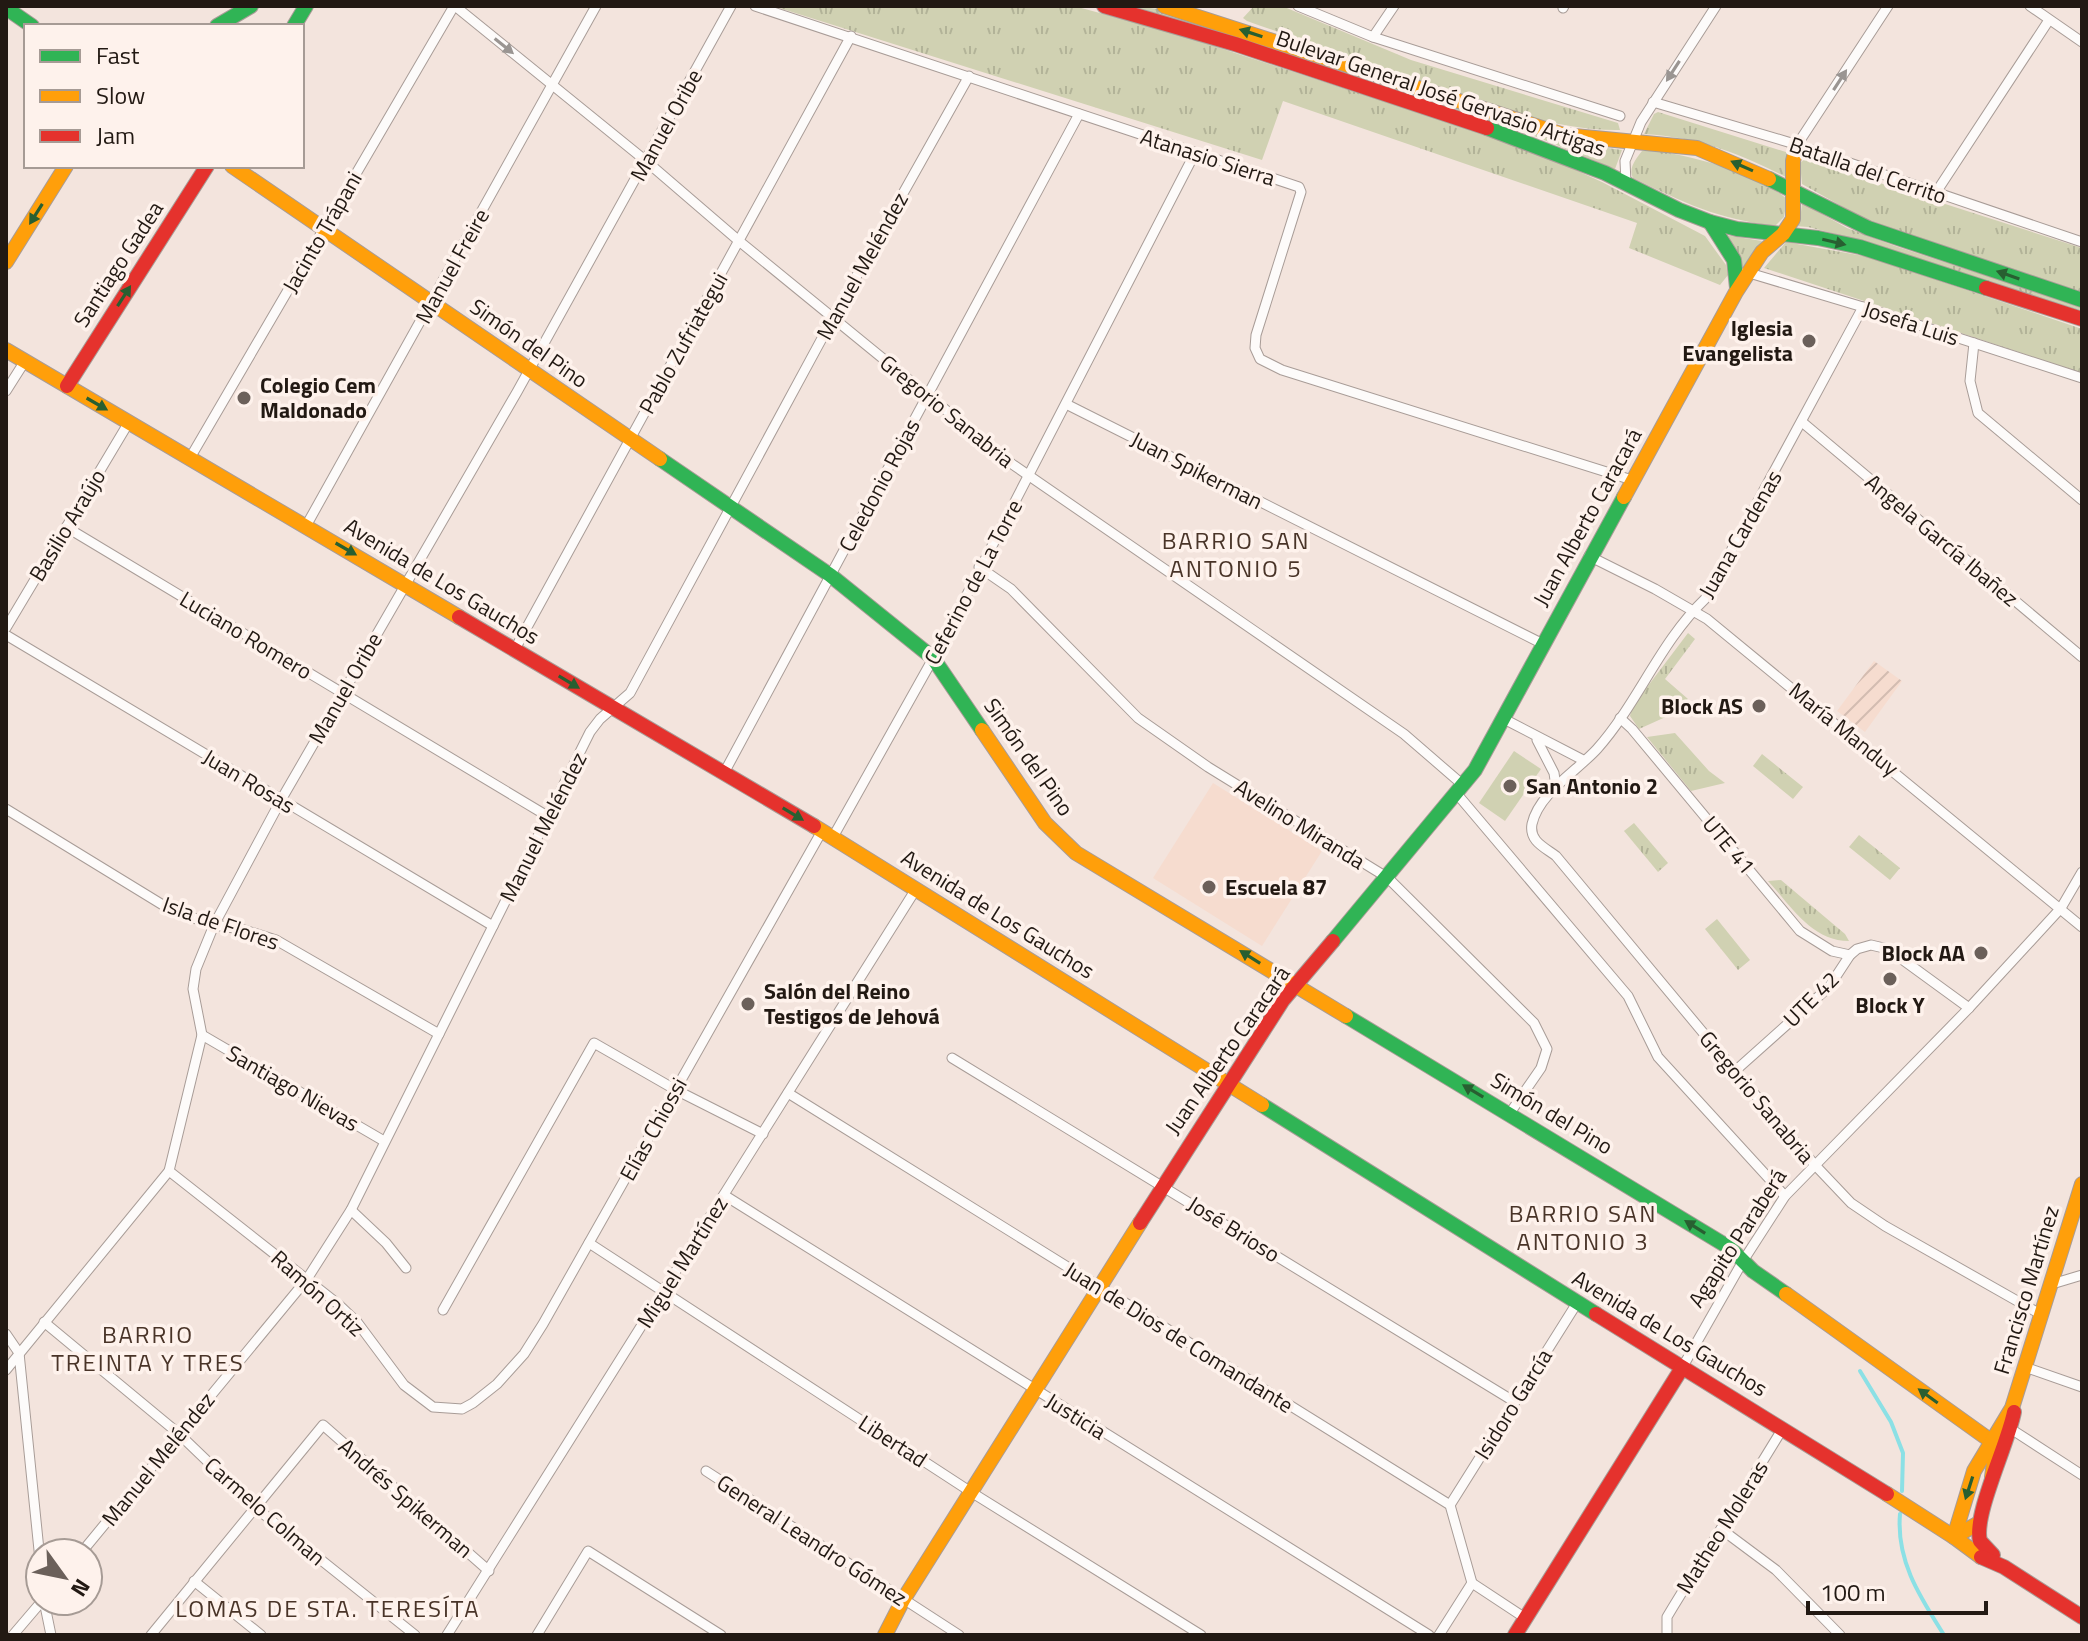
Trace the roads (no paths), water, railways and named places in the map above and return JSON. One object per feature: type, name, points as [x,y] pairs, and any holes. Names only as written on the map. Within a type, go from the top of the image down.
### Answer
[{"type":"street","points":[[220,24],[251,6]]},
{"type":"street","points":[[295,24],[306,6]]},
{"type":"street","name":"Gregorio Sanabria","points":[[454,6],[1028,477],[1404,734],[1460,790],[1628,996],[1658,1057],[1785,1196]]},
{"type":"street","name":"Jacinto Trápani","points":[[190,458],[454,6]]},
{"type":"street","name":"Manuel Freire","points":[[306,526],[596,6]]},
{"type":"street","name":"Manuel Oribe","points":[[6,1370],[169,1171],[202,1035],[193,989],[196,969],[214,925],[281,800],[529,370],[731,6]]},
{"type":"street","name":"Atanasio Sierra","points":[[755,6],[1301,189],[1255,342],[1256,354],[1265,363],[1632,480]]},
{"type":"street","name":"Bulevar General José Gervasio Artigas","points":[[1104,6],[1235,44],[1529,142],[1710,222],[1737,229],[1818,238],[1860,247],[2082,319]]},
{"type":"street","name":"Bulevar General José Gervasio Artigas","points":[[1164,6],[1564,135],[1697,148],[1722,156],[1868,228],[2082,300]]},
{"type":"street","points":[[1298,6],[1373,37],[1620,116]]},
{"type":"street","points":[[1373,37],[1394,6]]},
{"type":"street","points":[[1710,222],[1743,271],[1783,234],[1794,213],[1793,161],[1797,145],[1888,6]]},
{"type":"street","points":[[2030,6],[2082,42]]},
{"type":"street","points":[[1626,183],[1623,170],[1632,142],[1712,7]]},
{"type":"street","points":[[6,8],[29,24]]},
{"type":"street","points":[[1935,194],[2049,20]]},
{"type":"street","name":"Pablo Zufriategui","points":[[515,649],[851,36]]},
{"type":"street","name":"Manuel Meléndez","points":[[94,1537],[307,1279],[351,1210],[590,732],[630,693],[833,318],[969,76]]},
{"type":"street","name":"Batalla del Cerrito","points":[[1653,102],[1797,145],[2082,242]]},
{"type":"street","name":"Celedonio Rojas","points":[[724,773],[1079,114]]},
{"type":"street","name":"Ceferino de La Torre","points":[[828,834],[933,658],[1195,153]]},
{"type":"street","points":[[6,262],[65,168]]},
{"type":"street","name":"Santiago Gadea","points":[[67,386],[206,168]]},
{"type":"street","name":"Simón del Pino","points":[[235,168],[830,575],[933,658],[1045,823],[1076,853],[1730,1248],[1743,1261],[1991,1441]]},
{"type":"street","name":"Juan Alberto Caracará","points":[[885,1635],[903,1600],[1226,1083],[1283,1000],[1460,790],[1504,719],[1589,556],[1736,292],[1743,271]]},
{"type":"street","name":"Josefa Luis","points":[[1743,271],[2082,378]]},
{"type":"street","name":"Juana Cardenas","points":[[1534,819],[1556,787],[1595,751],[1684,619],[1705,599],[1863,307]]},
{"type":"street","points":[[1974,343],[1970,381],[1978,413],[2082,500]]},
{"type":"street","name":"Avenida de Los Gauchos","points":[[6,350],[828,834],[1577,1303],[1783,1428],[1997,1567],[2004,1567]]},
{"type":"street","points":[[6,391],[25,361]]},
{"type":"street","name":"Juan Spikerman","points":[[1066,404],[1543,644]]},
{"type":"street","name":"Basilio Araújo","points":[[6,628],[129,422]]},
{"type":"street","name":"Angela García Ibañez","points":[[1802,422],[2082,657]]},
{"type":"street","name":"Luciano Romero","points":[[66,527],[549,817]]},
{"type":"street","name":"María Manduy","points":[[1589,556],[1693,611],[1766,665],[2082,927]]},
{"type":"street","name":"Avelino Miranda","points":[[979,567],[1011,589],[1138,718],[1208,767],[1388,878],[1534,1023],[1547,1049],[1541,1068],[1510,1113]]},
{"type":"street","name":"Juan Rosas","points":[[6,635],[493,926]]},
{"type":"street","name":"UTE 41","points":[[1620,718],[1800,931],[1832,951],[1850,955]]},
{"type":"street","points":[[1504,719],[1583,760]]},
{"type":"street","points":[[1535,737],[1549,762],[1556,787]]},
{"type":"street","name":"Isla de Flores","points":[[6,809],[171,910],[214,925],[241,929],[276,940],[439,1034]]},
{"type":"street","name":"Gregorio Sanabria","points":[[1534,819],[1532,830],[1535,841],[1556,856],[1814,1164],[1851,1203],[1885,1226],[2042,1315]]},
{"type":"street","name":"Elías Chiossi","points":[[462,1409],[497,1384],[524,1354],[828,834]]},
{"type":"street","name":"Agapito Paraberá","points":[[1515,1635],[1785,1196],[1969,1008],[2061,908],[2082,872]]},
{"type":"street","name":"Miguel Martínez","points":[[447,1635],[916,889]]},
{"type":"street","name":"UTE 42","points":[[1735,1071],[1829,987],[1850,955],[1857,949],[1871,945],[1888,949],[1969,1008]]},
{"type":"street","name":"Santiago Nievas","points":[[202,1035],[384,1141]]},
{"type":"street","points":[[443,1310],[594,1043],[676,1090],[763,1134]]},
{"type":"street","name":"José Brioso","points":[[952,1058],[1515,1402]]},
{"type":"street","name":"Juan de Dios de Comandante","points":[[788,1093],[1450,1505]]},
{"type":"street","name":"Ramón Ortiz","points":[[169,1171],[357,1322],[404,1385],[433,1407],[462,1409]]},
{"type":"street","name":"Francisco Martínez","points":[[1954,1537],[1974,1471],[2012,1408],[2082,1184]]},
{"type":"street","name":"Justicia","points":[[724,1195],[1429,1635]]},
{"type":"street","points":[[351,1210],[386,1243],[406,1268]]},
{"type":"street","name":"Libertad","points":[[589,1243],[971,1492],[1201,1635]]},
{"type":"street","points":[[2052,1284],[2082,1275]]},
{"type":"street","name":"Isidoro García","points":[[1450,1505],[1577,1303]]},
{"type":"street","name":"Carmelo Colman","points":[[44,1322],[178,1433],[256,1508],[415,1635]]},
{"type":"street","points":[[6,1334],[19,1353],[38,1537]]},
{"type":"street","points":[[2025,1367],[2082,1387]]},
{"type":"street","name":"Francisco Martínez","points":[[1979,1523],[1992,1477],[2000,1464],[2011,1429],[2012,1408]]},
{"type":"street","name":"Andrés Spikerman","points":[[256,1508],[323,1425],[489,1571]]},
{"type":"street","name":"Matheo Moleras","points":[[1666,1631],[1673,1607],[1783,1428]]},
{"type":"street","points":[[2011,1429],[2082,1475]]},
{"type":"street","points":[[1991,1441],[1995,1454],[1992,1477]]},
{"type":"street","name":"General Leandro Gómez","points":[[706,1471],[959,1635]]},
{"type":"street","points":[[1450,1505],[1472,1583],[1525,1618]]},
{"type":"street","points":[[151,1635],[256,1508]]},
{"type":"street","points":[[1954,1537],[1979,1523]]},
{"type":"street","name":"Avenida de Los Gauchos","points":[[1979,1523],[1980,1544],[2004,1567],[2082,1617]]},
{"type":"street","points":[[1721,1529],[1776,1570],[1840,1635]]},
{"type":"street","points":[[537,1635],[588,1551],[721,1635]]},
{"type":"street","points":[[194,1581],[261,1635]]},
{"type":"street","points":[[1439,1635],[1472,1583]]},
{"type":"street","points":[[13,1635],[29,1617]]},
{"type":"waterway","points":[[1860,1371],[1891,1422],[1903,1453],[1902,1491]]},
{"type":"waterway","points":[[1900,1514],[1906,1563],[1918,1592],[1944,1635]]},
{"type":"place","name":"Iglesia Evangelista","points":[[1809,341]]},
{"type":"place","name":"Colegio Cem Maldonado","points":[[244,398]]},
{"type":"place","name":"Block AS","points":[[1759,706]]},
{"type":"place","name":"San Antonio 2","points":[[1510,786]]},
{"type":"place","name":"Escuela 87","points":[[1209,887]]},
{"type":"place","name":"Block AA","points":[[1981,953]]},
{"type":"place","name":"Block Y","points":[[1890,979]]},
{"type":"place","name":"Salón del Reino Testigos de Jehová","points":[[748,1004]]},
{"type":"district","name":"BARRIO SAN ANTONIO 5","points":[[1236,554]]},
{"type":"district","name":"BARRIO SAN ANTONIO 3","points":[[1583,1227]]},
{"type":"district","name":"BARRIO TREINTA Y TRES","points":[[148,1348]]},
{"type":"district","name":"LOMAS DE STA. TERESÍTA","points":[[328,1608]]}]
